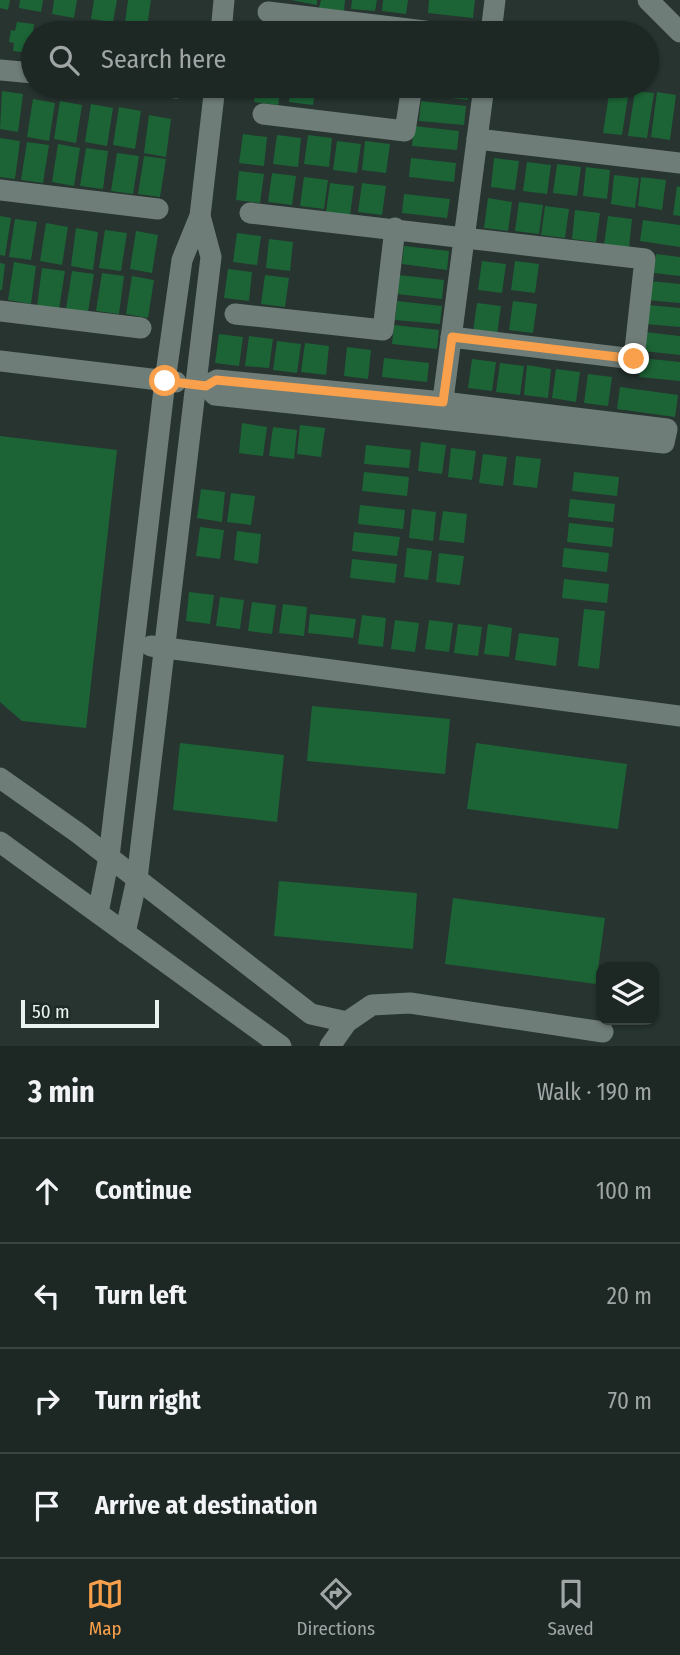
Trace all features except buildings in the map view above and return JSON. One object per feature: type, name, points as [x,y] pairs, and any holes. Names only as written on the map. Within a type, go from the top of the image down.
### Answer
[{"type":"street","points":[[221,21],[224,0]]},
{"type":"street","points":[[492,21],[495,0]]},
{"type":"street","points":[[648,0],[680,32]]},
{"type":"street","points":[[268,12],[336,21]]},
{"type":"street","points":[[0,70],[21,72]]},
{"type":"street","points":[[98,913],[109,857],[165,381],[182,260],[200,216],[214,98]]},
{"type":"street","points":[[263,114],[405,131],[410,98]]},
{"type":"street","points":[[442,410],[482,98]]},
{"type":"street","points":[[477,139],[680,163]]},
{"type":"street","points":[[0,190],[158,209]]},
{"type":"street","points":[[250,213],[645,259],[634,359],[452,337]]},
{"type":"street","points":[[125,933],[137,879],[201,386],[211,257],[200,216]]},
{"type":"street","points":[[235,314],[383,330],[395,228]]},
{"type":"street","points":[[0,311],[141,328]]},
{"type":"street","points":[[0,361],[201,386],[216,380],[664,443],[667,429],[442,410]]},
{"type":"street","points":[[135,644],[680,716]]},
{"type":"street","points":[[0,778],[109,857],[311,1014],[347,1022]]},
{"type":"street","points":[[0,842],[281,1046]]},
{"type":"street","points":[[330,1046],[347,1022],[372,1005],[410,1003],[603,1032]]},
{"type":"route","points":[[165,381],[206,386],[216,380],[443,402],[452,337],[634,359]]}]
